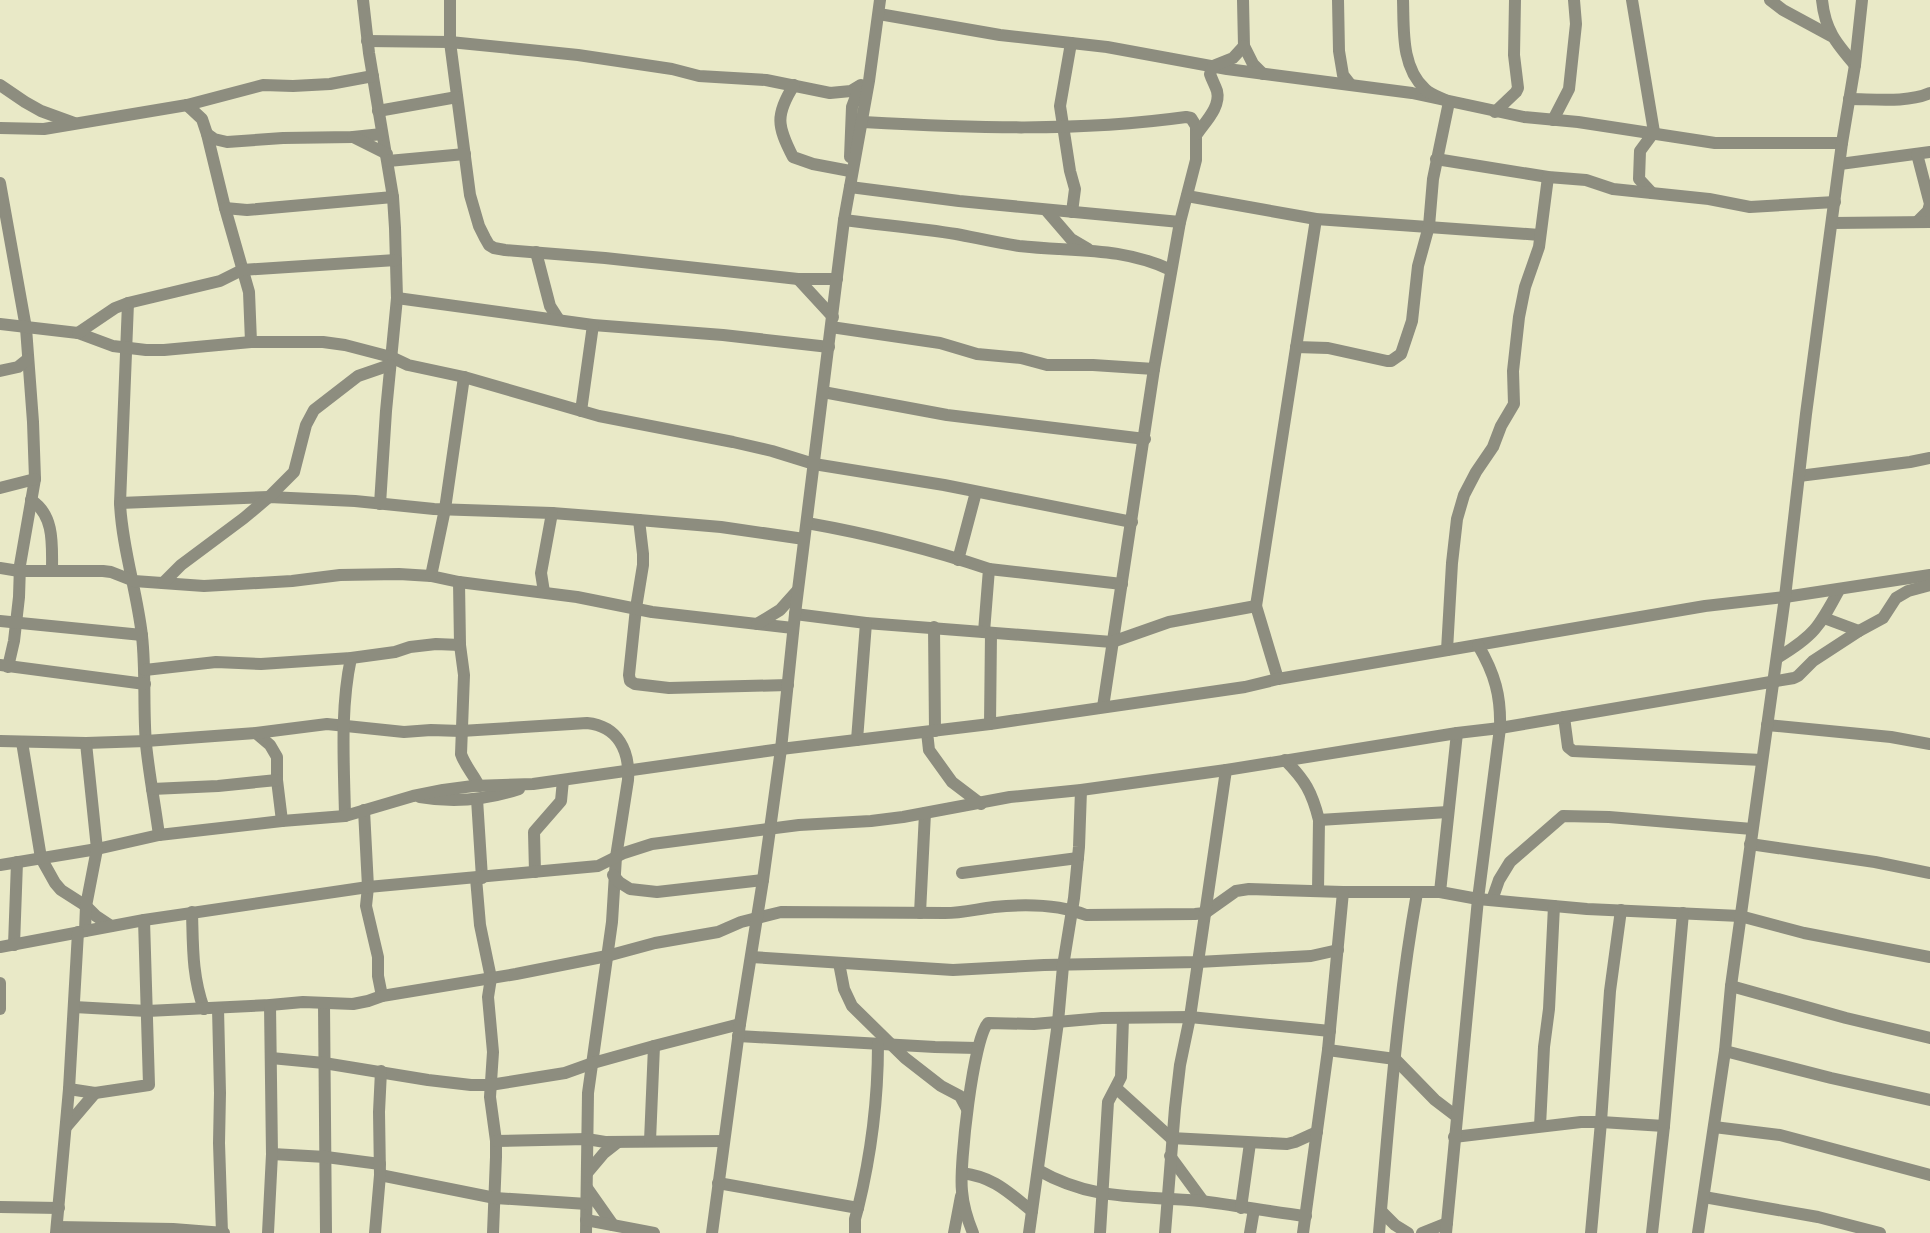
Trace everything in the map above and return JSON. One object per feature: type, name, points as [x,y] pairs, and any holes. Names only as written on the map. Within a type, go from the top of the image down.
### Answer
[{"type":"street","points":[[363,0],[367,41],[393,197],[396,260],[397,298],[380,504]]},
{"type":"street","points":[[450,0],[450,42],[467,178],[473,209],[489,245],[505,250],[798,279],[837,279]]},
{"type":"street","points":[[712,1233],[739,1030],[763,880],[857,123],[871,66],[880,0]]},
{"type":"street","points":[[1243,0],[1244,46],[1253,64],[1263,74]]},
{"type":"street","points":[[1338,0],[1338,40],[1343,81]]},
{"type":"street","points":[[1403,0],[1408,63],[1414,76],[1426,90],[1449,103]]},
{"type":"street","points":[[1494,112],[1518,89],[1514,55],[1515,0]]},
{"type":"street","points":[[1553,120],[1569,89],[1576,24],[1574,0]]},
{"type":"street","points":[[1632,0],[1654,132],[1640,151],[1639,179],[1652,193]]},
{"type":"street","points":[[1770,0],[1795,18],[1831,36]]},
{"type":"street","points":[[1822,0],[1824,17],[1831,36],[1855,65]]},
{"type":"street","points":[[1698,1233],[1725,1051],[1740,916],[1777,658],[1862,0]]},
{"type":"street","points":[[879,14],[999,35],[1107,47],[1263,74],[1343,81],[1412,93],[1494,112],[1654,132],[1715,143],[1842,143]]},
{"type":"street","points":[[367,41],[450,42],[578,55],[699,76],[766,80],[830,93],[851,91],[861,85]]},
{"type":"street","points":[[1070,43],[1060,106],[1075,189],[1072,212]]},
{"type":"street","points":[[1197,135],[1211,114],[1217,98],[1210,74],[1213,66],[1233,58],[1244,46]]},
{"type":"street","points":[[857,123],[852,107],[871,66]]},
{"type":"street","points":[[0,128],[44,129],[187,104],[263,85],[330,84],[373,76]]},
{"type":"street","points":[[0,85],[33,107],[75,123]]},
{"type":"street","points":[[794,85],[782,107],[780,118],[782,131],[793,157],[850,180],[1046,210],[1180,222]]},
{"type":"street","points":[[830,93],[842,102],[857,123]]},
{"type":"street","points":[[1849,99],[1909,98],[1930,93]]},
{"type":"street","points":[[378,111],[457,97]]},
{"type":"street","points":[[1296,347],[1328,348],[1391,361],[1401,354],[1412,321],[1418,266],[1429,226],[1436,159],[1449,103]]},
{"type":"street","points":[[187,104],[202,119],[207,134],[246,281],[250,303],[251,342]]},
{"type":"street","points":[[857,123],[959,127],[1093,127],[1186,117],[1194,121],[1197,135],[1196,160],[1180,222],[1154,369],[1103,707]]},
{"type":"street","points":[[207,134],[227,142],[382,134]]},
{"type":"street","points":[[353,137],[387,158],[465,154]]},
{"type":"street","points":[[1832,223],[1924,222],[1930,204],[1924,153],[1840,164]]},
{"type":"street","points":[[1436,159],[1548,177],[1586,180],[1613,189],[1709,199],[1749,207],[1835,202]]},
{"type":"street","points":[[1447,650],[1457,519],[1464,495],[1493,447],[1514,404],[1513,371],[1519,317],[1525,287],[1539,247],[1548,177]]},
{"type":"street","points":[[0,183],[28,359],[35,479],[19,571],[16,622],[4,666],[145,684]]},
{"type":"street","points":[[1187,196],[1316,219],[1540,235]]},
{"type":"street","points":[[225,208],[247,210],[393,197]]},
{"type":"street","points":[[231,226],[247,210]]},
{"type":"street","points":[[1046,210],[1071,239],[1088,249]]},
{"type":"street","points":[[1278,679],[1256,606],[1316,219]]},
{"type":"street","points":[[844,220],[941,232],[1019,246],[1088,249],[1139,258],[1171,270]]},
{"type":"street","points":[[536,252],[550,306],[559,320]]},
{"type":"street","points":[[78,333],[115,308],[128,303],[220,281],[242,270],[396,260]]},
{"type":"street","points":[[798,279],[832,322],[940,343],[964,351],[1021,358],[1047,365],[1154,369]]},
{"type":"street","points":[[397,298],[593,325],[723,335],[829,347]]},
{"type":"street","points":[[128,303],[120,503],[125,551],[134,581],[142,635],[146,741],[159,835]]},
{"type":"street","points":[[0,324],[21,324],[78,333],[127,349],[164,350],[251,342],[323,342],[362,349],[390,361],[464,377],[581,411],[772,451],[814,464],[933,483],[1132,522]]},
{"type":"street","points":[[581,411],[593,325]]},
{"type":"street","points":[[0,370],[11,370],[28,359]]},
{"type":"street","points":[[163,583],[181,565],[269,497],[293,472],[306,425],[314,410],[358,376],[390,361]]},
{"type":"street","points":[[431,576],[445,509],[464,377]]},
{"type":"street","points":[[823,392],[947,415],[1144,439]]},
{"type":"street","points":[[1799,476],[1930,458]]},
{"type":"street","points":[[0,488],[35,479]]},
{"type":"street","points":[[958,560],[976,492]]},
{"type":"street","points":[[120,503],[269,497],[355,501],[721,527],[804,540]]},
{"type":"street","points":[[31,500],[38,505],[48,523],[52,539],[52,571]]},
{"type":"street","points":[[544,592],[541,573],[552,513]]},
{"type":"street","points":[[639,520],[643,554],[630,681],[669,688],[788,685]]},
{"type":"street","points":[[807,523],[879,537],[989,569],[1122,584]]},
{"type":"street","points":[[0,568],[19,571],[103,571],[134,581],[204,586],[292,581],[340,575],[431,576],[544,592],[680,616],[793,628]]},
{"type":"street","points":[[989,569],[990,724]]},
{"type":"street","points":[[0,865],[97,849],[159,835],[345,816],[412,796],[443,790],[478,793],[780,748],[990,724],[1245,687],[1579,626],[1930,575]]},
{"type":"street","points":[[459,582],[460,645],[464,675],[461,754],[475,776],[478,793],[480,925],[491,978],[488,997],[493,1052],[489,1085],[496,1141],[493,1233]]},
{"type":"street","points":[[0,947],[192,912],[368,887],[598,866],[652,844],[769,829],[871,821],[1010,797],[1226,770],[1500,728],[1773,681],[1798,676],[1813,661],[1883,618],[1896,598],[1908,591],[1930,585]]},
{"type":"street","points":[[757,624],[780,610],[798,590]]},
{"type":"street","points":[[1777,658],[1801,644],[1815,631],[1839,590]]},
{"type":"street","points":[[795,614],[866,623],[1112,642],[1169,622],[1256,606]]},
{"type":"street","points":[[1824,618],[1859,631]]},
{"type":"street","points":[[0,621],[142,635]]},
{"type":"street","points":[[857,740],[866,623]]},
{"type":"street","points":[[934,627],[929,750],[952,782],[981,804]]},
{"type":"street","points":[[145,670],[215,662],[253,664],[351,658],[395,652],[410,647],[460,645]]},
{"type":"street","points":[[1422,1233],[1446,1228],[1478,899],[1500,728],[1501,710],[1497,687],[1478,645]]},
{"type":"street","points":[[345,816],[345,726],[351,658]]},
{"type":"street","points":[[1564,717],[1568,747],[1573,751],[1762,760]]},
{"type":"street","points":[[0,741],[146,741],[256,733],[327,724],[404,732],[461,732],[568,723],[597,724],[607,728],[620,742],[629,769],[588,1093],[586,1226],[613,1225],[654,1233]]},
{"type":"street","points":[[1768,725],[1891,737],[1930,744]]},
{"type":"street","points":[[256,733],[277,757],[282,821]]},
{"type":"street","points":[[1440,892],[1457,733]]},
{"type":"street","points":[[22,742],[41,858],[61,890],[111,926]]},
{"type":"street","points":[[86,743],[97,849],[82,931],[74,1007],[57,1230],[223,1233],[218,1008]]},
{"type":"street","points":[[1285,760],[1301,776],[1310,791],[1319,820],[1318,891]]},
{"type":"street","points":[[1165,1233],[1171,1138],[1180,1065],[1190,1017],[1226,770]]},
{"type":"street","points":[[152,789],[277,780]]},
{"type":"street","points":[[535,872],[534,832],[561,802],[563,780]]},
{"type":"street","points":[[1029,1233],[1072,910],[1081,822],[1081,790]]},
{"type":"street","points":[[364,810],[368,887],[366,906],[378,957],[382,996]]},
{"type":"street","points":[[1319,820],[1448,812]]},
{"type":"street","points":[[920,913],[925,813]]},
{"type":"street","points":[[1492,900],[1499,880],[1510,862],[1563,816],[1609,817],[1752,829]]},
{"type":"street","points":[[1750,845],[1875,862],[1930,873]]},
{"type":"street","points":[[962,873],[1078,858]]},
{"type":"street","points":[[14,945],[17,862]]},
{"type":"street","points":[[598,866],[605,868],[630,889],[657,892],[763,880]]},
{"type":"street","points":[[74,1007],[147,1011],[303,1002],[353,1004],[382,996],[607,956],[654,943],[718,932],[758,916],[781,912],[966,912],[1011,905],[1072,910],[1086,915],[1205,913],[1236,891],[1260,889],[1440,892],[1478,899],[1554,906],[1740,916],[1804,933],[1930,957]]},
{"type":"street","points":[[1303,1233],[1331,1031],[1343,892]]},
{"type":"street","points":[[1379,1233],[1406,954],[1417,893]]},
{"type":"street","points":[[1540,1126],[1554,906]]},
{"type":"street","points":[[1591,1233],[1610,991],[1621,910]]},
{"type":"street","points":[[192,912],[194,971],[204,1009]]},
{"type":"street","points":[[1652,1233],[1682,913]]},
{"type":"street","points":[[69,1088],[95,1093],[149,1085],[144,920]]},
{"type":"street","points":[[751,957],[953,970],[1198,962],[1311,956],[1338,950]]},
{"type":"street","points":[[839,963],[844,989],[852,1006],[884,1044],[941,1086],[960,1096],[967,1109]]},
{"type":"street","points":[[0,983],[0,1009]]},
{"type":"street","points":[[1731,986],[1930,1038]]},
{"type":"street","points":[[324,1004],[326,1233]]},
{"type":"street","points":[[268,1233],[272,1154],[270,1005]]},
{"type":"street","points":[[954,1233],[962,1191],[967,1109],[977,1048],[988,1023],[1034,1024],[1088,1018],[1190,1017],[1331,1031]]},
{"type":"street","points":[[1100,1233],[1108,1102],[1121,1077],[1124,1018]]},
{"type":"street","points":[[271,1058],[324,1063],[428,1080],[489,1085],[545,1078],[654,1046],[739,1030],[776,1040],[977,1048]]},
{"type":"street","points":[[855,1233],[855,1219],[867,1168],[884,1044]]},
{"type":"street","points":[[650,1141],[654,1046]]},
{"type":"street","points":[[952,1047],[965,1055],[974,1067]]},
{"type":"street","points":[[1328,1050],[1395,1059],[1435,1100],[1456,1116]]},
{"type":"street","points":[[1725,1051],[1930,1100]]},
{"type":"street","points":[[375,1233],[380,1169],[381,1071]]},
{"type":"street","points":[[1116,1088],[1171,1138],[1287,1144],[1317,1132]]},
{"type":"street","points":[[66,1127],[95,1093]]},
{"type":"street","points":[[1454,1137],[1540,1126],[1601,1122],[1664,1126]]},
{"type":"street","points":[[1714,1127],[1780,1135],[1930,1175]]},
{"type":"street","points":[[496,1141],[724,1141]]},
{"type":"street","points":[[588,1172],[604,1153],[618,1142]]},
{"type":"street","points":[[1250,1143],[1247,1208],[1250,1233]]},
{"type":"street","points":[[272,1154],[326,1157],[495,1198],[587,1205]]},
{"type":"street","points":[[1170,1156],[1203,1202]]},
{"type":"street","points":[[1038,1170],[1063,1183],[1102,1195],[1168,1198],[1306,1216]]},
{"type":"street","points":[[962,1173],[988,1179],[1032,1211]]},
{"type":"street","points":[[718,1183],[858,1208]]},
{"type":"street","points":[[587,1188],[613,1225]]},
{"type":"street","points":[[962,1191],[973,1233]]},
{"type":"street","points":[[1704,1198],[1818,1217],[1880,1233]]},
{"type":"street","points":[[0,1207],[59,1208]]},
{"type":"street","points":[[1381,1211],[1408,1233]]}]
